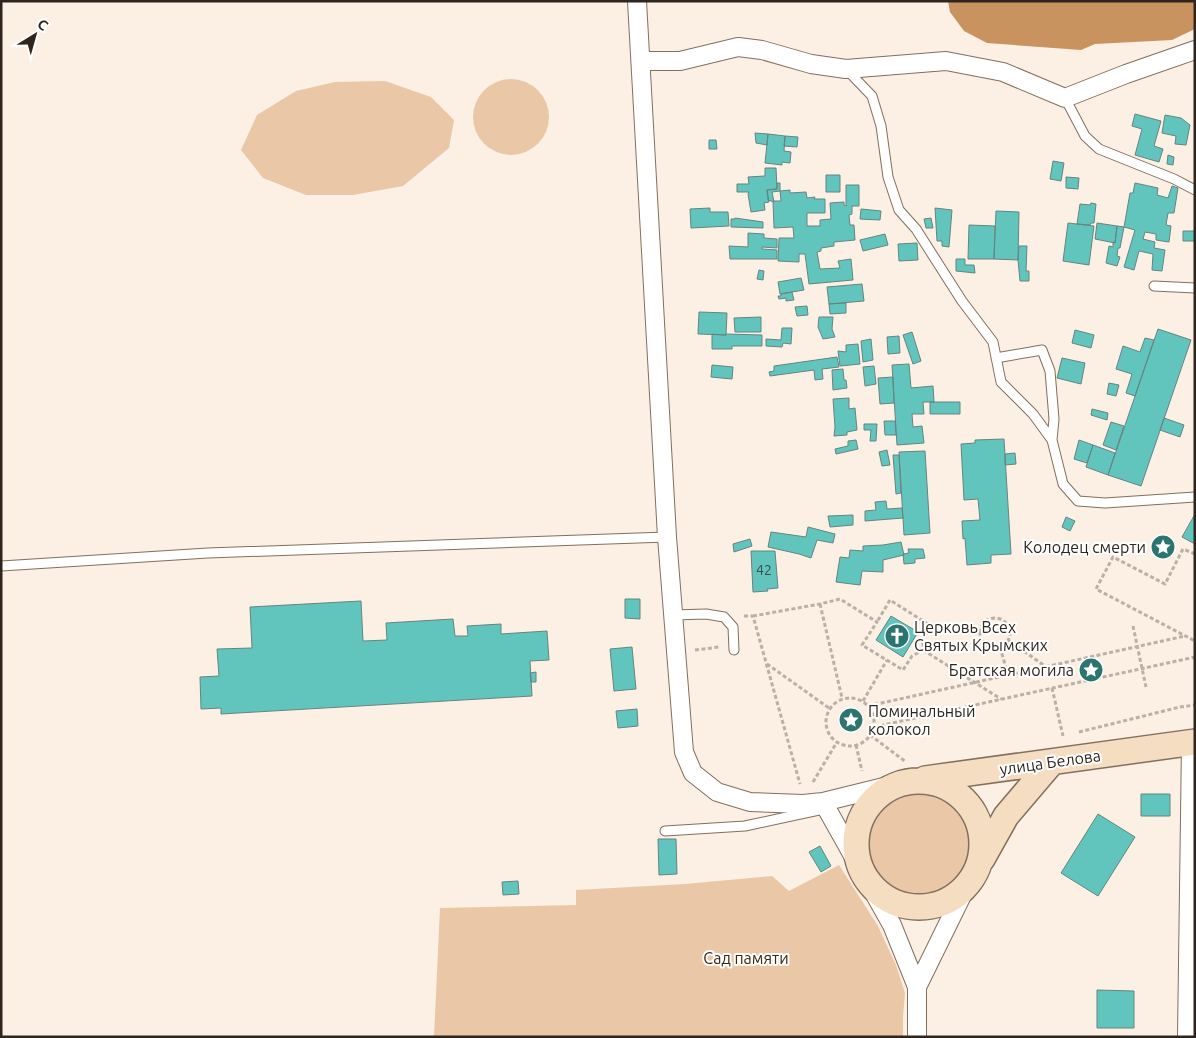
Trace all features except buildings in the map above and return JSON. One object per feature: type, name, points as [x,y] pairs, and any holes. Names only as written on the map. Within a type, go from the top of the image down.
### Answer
[{"type":"main road","name":"улица Белова","points":[[906,773],[1052,762],[1193,742]]},
{"type":"main road","points":[[970,879],[1006,816],[1052,762]]},
{"type":"main road","points":[[906,773],[919,781],[934,783],[948,788],[961,797],[970,808],[981,836],[978,866],[970,879],[960,891],[934,905],[904,905],[878,891],[867,880],[856,852],[856,836],[860,821],[867,808],[877,796],[890,788],[906,773]]},
{"type":"street","points":[[637,1],[667,536],[684,752],[693,773],[716,792],[750,802],[825,805],[906,773]]},
{"type":"street","points":[[641,61],[680,61],[738,46],[762,50],[811,64],[846,69],[946,61],[1003,72],[1065,98],[1195,50]]},
{"type":"street","points":[[1187,1037],[1193,742]]},
{"type":"street","points":[[825,805],[892,925],[918,987],[917,1037]]},
{"type":"street","points":[[918,987],[970,879]]},
{"type":"lane","points":[[846,69],[872,96],[881,126],[888,178],[899,210],[916,229],[962,301],[992,342],[1001,382],[1034,414],[1052,440]]},
{"type":"lane","points":[[1065,98],[1086,136],[1099,149],[1174,179],[1195,190]]},
{"type":"lane","points":[[1154,286],[1195,288]]},
{"type":"lane","points":[[996,358],[1042,350],[1050,371],[1054,419],[1052,440],[1063,484],[1078,501],[1106,503],[1195,497]]},
{"type":"lane","points":[[1,566],[208,553],[667,536]]},
{"type":"lane","points":[[673,615],[706,614],[724,617],[733,627],[734,648]]},
{"type":"lane","points":[[665,831],[745,826],[825,805]]},
{"type":"path","points":[[1195,554],[1184,549],[1165,584],[1113,557],[1096,589],[1195,641]]},
{"type":"path","points":[[724,617],[753,616],[840,599],[877,622]]},
{"type":"path","points":[[890,600],[932,626],[923,638],[923,650],[912,656],[903,670],[862,645],[890,600]]},
{"type":"path","points":[[820,604],[842,699]]},
{"type":"path","points":[[753,616],[802,792]]},
{"type":"path","points":[[998,618],[1008,625],[1010,632],[1008,640],[1000,647],[990,647],[984,644],[980,637],[980,630],[987,620],[998,618]]},
{"type":"path","points":[[1133,626],[1146,687]]},
{"type":"path","points":[[868,706],[1185,636]]},
{"type":"path","points":[[1008,640],[1045,667]]},
{"type":"path","points":[[1000,647],[1008,675]]},
{"type":"path","points":[[692,650],[734,648]]},
{"type":"path","points":[[923,650],[1002,699]]},
{"type":"path","points":[[874,727],[1195,657]]},
{"type":"path","points":[[863,701],[887,660]]},
{"type":"path","points":[[766,664],[829,708]]},
{"type":"path","points":[[1052,688],[1063,736],[1195,705]]},
{"type":"path","points":[[845,697],[854,697],[863,701],[870,708],[874,716],[874,727],[870,736],[862,743],[856,745],[846,746],[837,742],[827,732],[826,715],[829,708],[836,701],[845,697]]},
{"type":"path","points":[[870,736],[906,773]]},
{"type":"path","points":[[813,783],[837,742]]},
{"type":"path","points":[[856,745],[864,779]]},
{"type":"green space","points":[[511,79],[525,82],[538,90],[546,103],[549,117],[546,131],[538,144],[525,152],[511,155],[497,152],[484,144],[476,131],[473,117],[476,103],[484,90],[497,82]]},
{"type":"green space","points":[[385,81],[431,97],[454,120],[449,148],[403,186],[353,195],[306,195],[263,178],[241,150],[257,115],[296,91],[335,82]]},
{"type":"green space","points":[[919,795],[938,798],[955,809],[966,826],[969,845],[966,864],[955,881],[938,892],[919,895],[900,892],[883,881],[872,864],[869,845],[872,826],[883,809],[900,798]]},
{"type":"green space","name":"Сад памяти","points":[[839,865],[878,926],[896,965],[905,993],[903,1037],[434,1037],[440,908],[576,905],[576,890],[685,884],[772,876],[789,891]]},
{"type":"shaded area","points":[[948,1],[1195,1],[1195,29],[1172,40],[1095,44],[1081,50],[987,43],[964,31],[950,12]]},
{"type":"place","name":"Колодец смерти","points":[[1163,547]]},
{"type":"place","name":"Церковь Всех Святых Крымских","points":[[897,636]]},
{"type":"place","name":"Братская могила","points":[[1091,670]]},
{"type":"place","name":"Поминальный колокол","points":[[851,720]]}]
